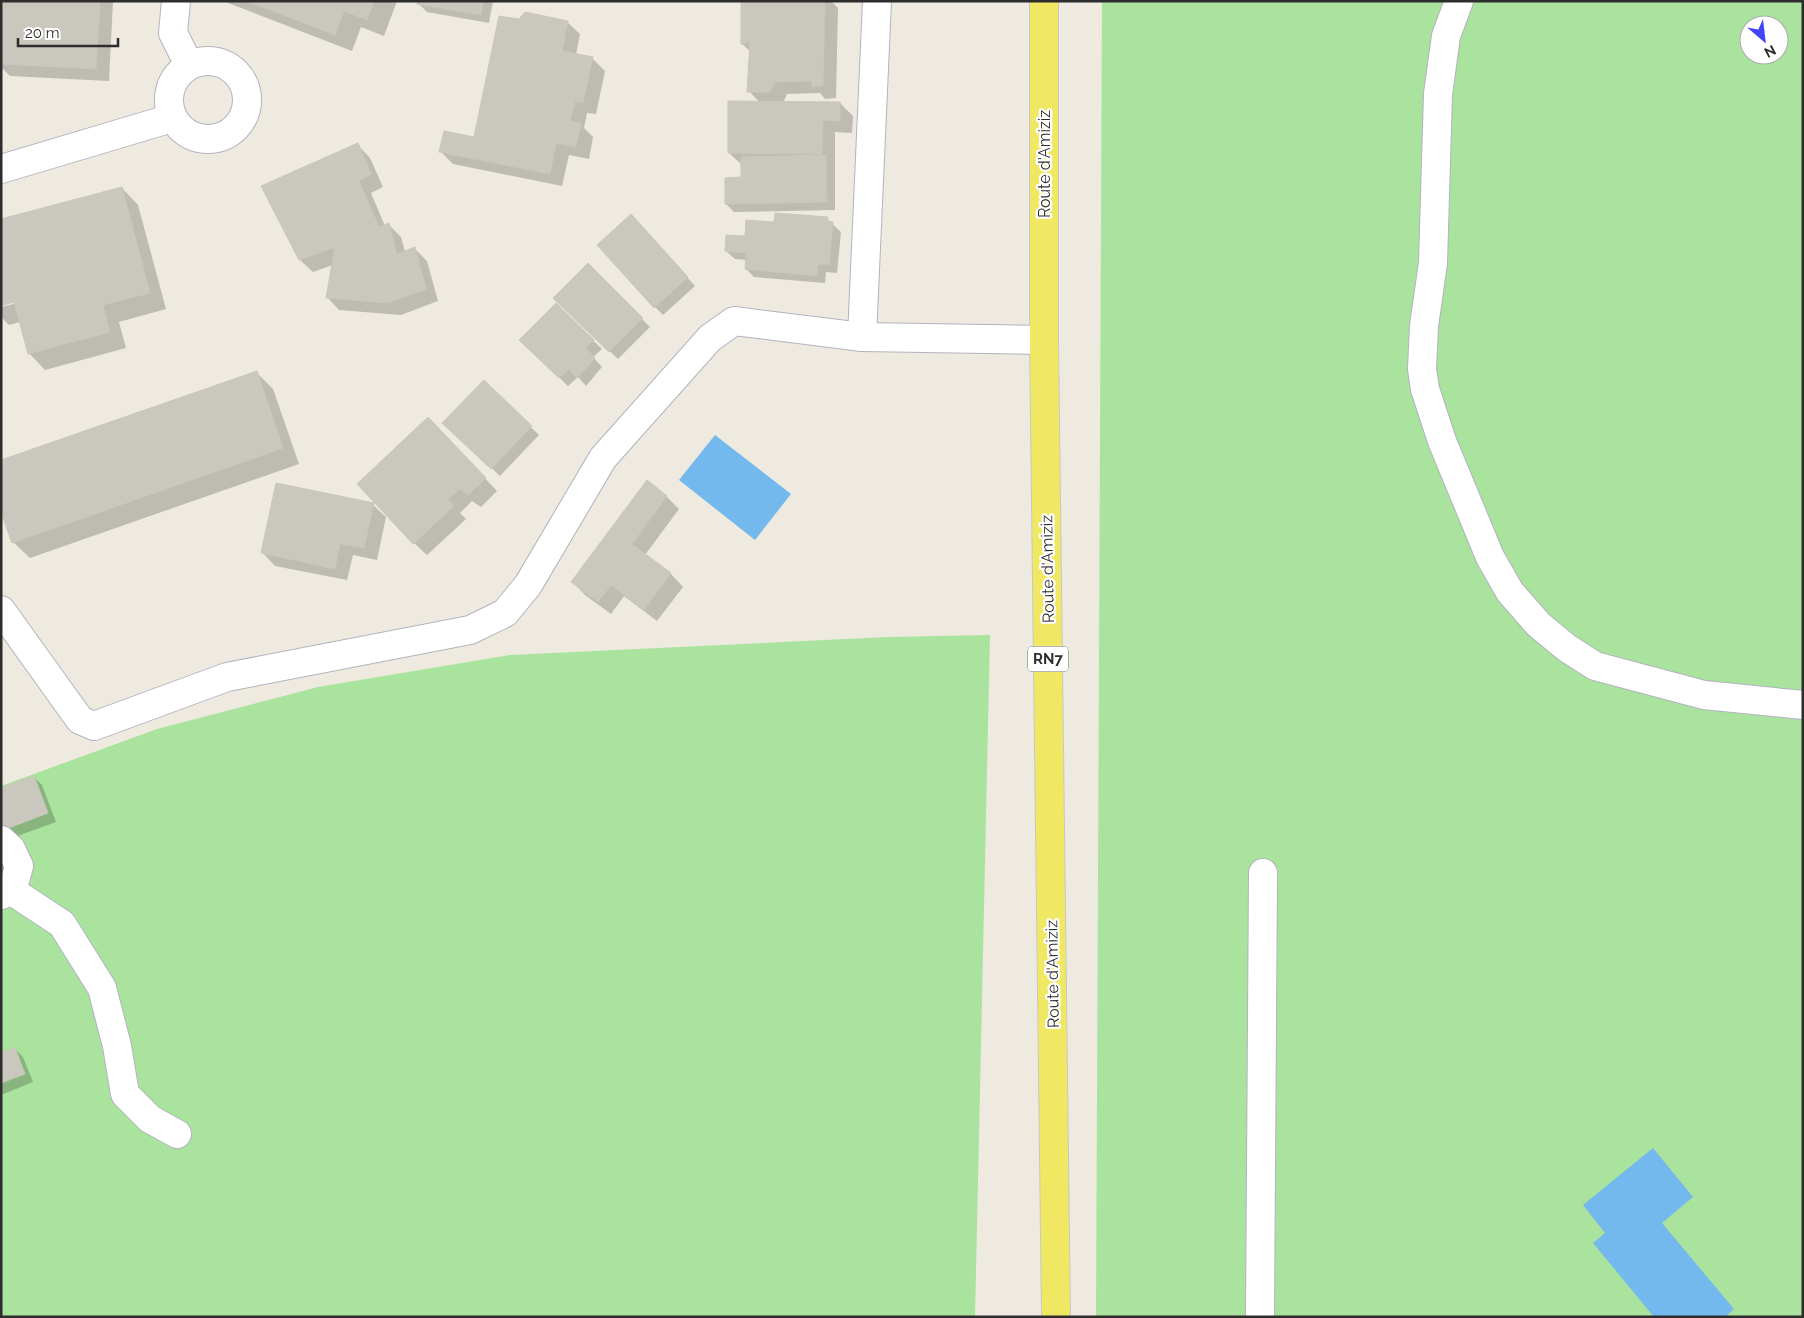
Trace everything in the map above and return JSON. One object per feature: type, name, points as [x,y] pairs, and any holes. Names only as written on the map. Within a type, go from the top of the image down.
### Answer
[{"type":"main road","name":"Route d'Amiziz","points":[[1044,1],[1044,340],[1056,1317]]},
{"type":"street","points":[[176,1],[173,32],[189,65]]},
{"type":"street","points":[[862,337],[877,1]]},
{"type":"street","points":[[1459,1],[1446,36],[1438,94],[1434,263],[1424,326],[1422,370],[1425,389],[1442,440],[1490,557],[1510,592],[1539,625],[1566,648],[1595,666],[1704,695],[1803,705]]},
{"type":"street","points":[[209,60],[229,66],[244,81],[248,102],[242,122],[226,136],[206,140],[186,133],[172,118],[168,98],[174,79],[189,65],[209,60]]},
{"type":"street","points":[[1,169],[172,118]]},
{"type":"street","points":[[1,610],[80,720],[94,726],[226,677],[470,630],[505,613],[528,585],[603,458],[710,338],[734,321],[862,337],[1044,340]]},
{"type":"street","points":[[1,840],[11,849],[19,866],[7,893],[62,924],[102,988],[117,1046],[126,1094],[150,1119],[177,1134]]},
{"type":"street","points":[[1260,1317],[1263,873]]},
{"type":"green space","points":[[1102,1],[1803,1],[1803,1317],[1096,1317]]},
{"type":"green space","points":[[990,635],[975,1317],[1,1317],[1,786],[157,729],[318,687],[510,655],[888,637]]},
{"type":"water","points":[[715,435],[791,494],[755,540],[679,480]]},
{"type":"water","points":[[1653,1148],[1693,1197],[1662,1223],[1734,1309],[1725,1317],[1654,1317],[1593,1243],[1605,1233],[1583,1205]]},
{"type":"building","points":[[1,1],[100,1],[96,69],[1,64]]},
{"type":"building","points":[[247,1],[374,1],[367,20],[344,11],[335,35]]},
{"type":"building","points":[[417,1],[483,1],[481,15],[417,4]]},
{"type":"building","points":[[741,1],[825,1],[823,85],[812,87],[812,81],[775,82],[770,92],[747,92],[750,41],[741,44]]},
{"type":"building","points":[[525,12],[568,21],[562,51],[593,57],[583,103],[575,101],[570,121],[581,123],[576,147],[556,143],[550,174],[439,152],[444,131],[474,137],[499,16],[519,19]]},
{"type":"building","points":[[728,101],[840,102],[840,121],[823,120],[822,154],[728,153]]},
{"type":"building","points":[[358,143],[371,174],[359,181],[379,227],[389,223],[397,254],[415,247],[426,289],[388,303],[326,298],[335,247],[299,260],[261,186]]},
{"type":"building","points":[[826,155],[827,202],[725,204],[725,178],[741,177],[741,157]]},
{"type":"building","points":[[122,187],[150,293],[103,305],[110,332],[28,354],[14,302],[1,306],[1,219]]},
{"type":"building","points":[[775,213],[828,217],[827,221],[833,222],[829,265],[818,264],[817,276],[745,269],[746,253],[725,251],[726,235],[745,236],[746,220],[774,222]]},
{"type":"building","points":[[631,214],[688,277],[654,308],[597,245]]},
{"type":"building","points":[[588,263],[643,318],[609,352],[553,298]]},
{"type":"building","points":[[556,303],[594,340],[586,348],[595,358],[577,378],[569,369],[559,378],[519,340]]},
{"type":"building","points":[[257,371],[283,448],[12,543],[1,512],[1,460]]},
{"type":"building","points":[[484,380],[532,426],[491,469],[442,423]]},
{"type":"building","points":[[428,417],[486,478],[468,495],[459,489],[448,499],[454,506],[413,544],[357,484]]},
{"type":"building","points":[[647,480],[667,496],[632,544],[671,573],[644,610],[611,585],[598,602],[571,582]]},
{"type":"building","points":[[276,483],[374,503],[364,548],[340,544],[335,569],[261,553]]},
{"type":"building","points":[[34,776],[48,813],[1,831],[1,788]]},
{"type":"building","points":[[15,1048],[25,1074],[1,1083],[1,1053]]}]
